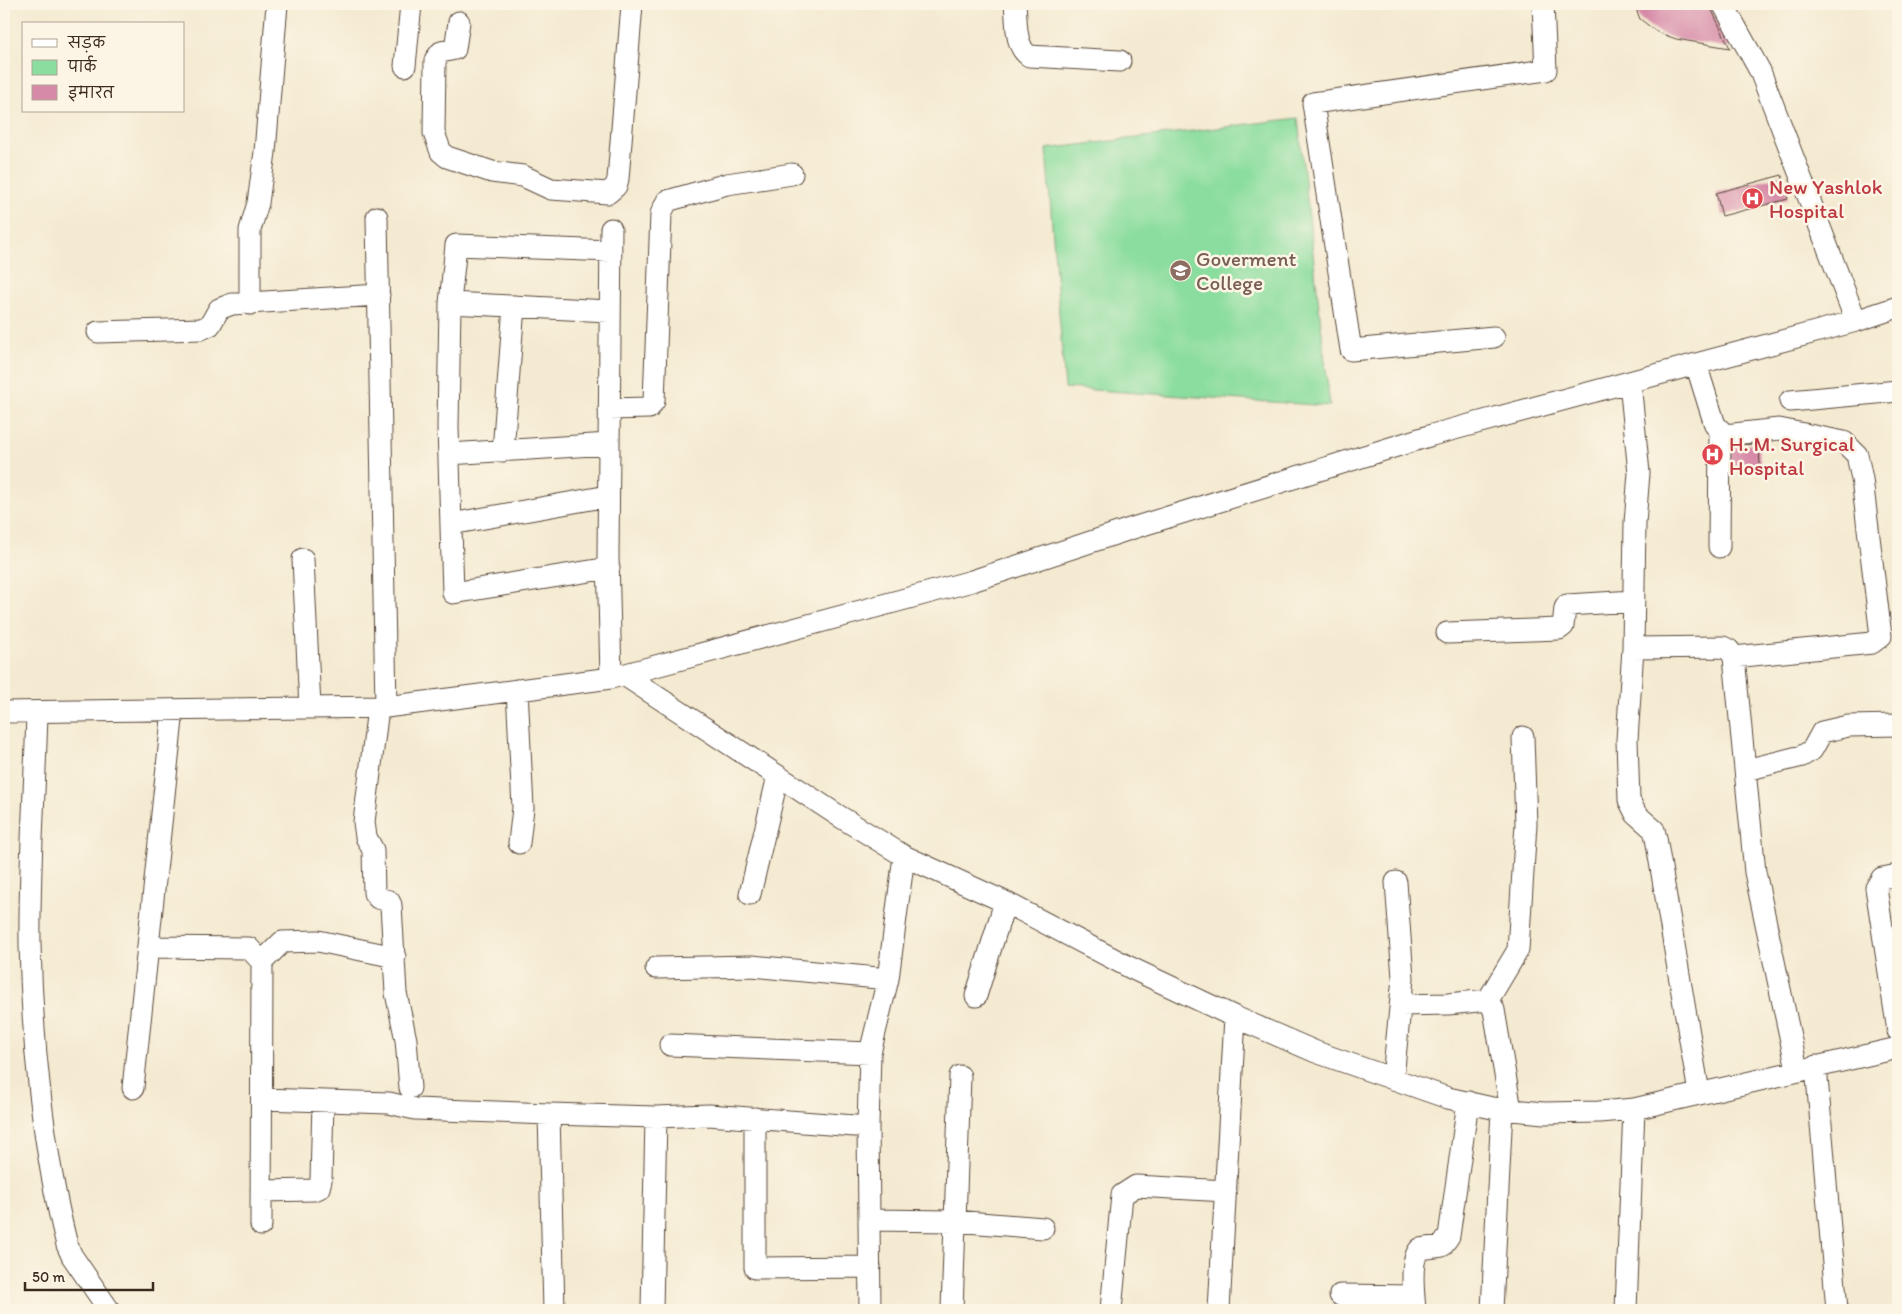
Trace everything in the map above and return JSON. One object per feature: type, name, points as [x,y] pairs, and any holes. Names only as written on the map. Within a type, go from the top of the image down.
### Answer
[{"type":"street","points":[[250,304],[250,230],[258,203],[265,152],[277,4]]},
{"type":"street","points":[[405,66],[411,4]]},
{"type":"street","points":[[459,22],[455,49],[440,52],[435,60],[434,133],[441,152],[448,157],[492,172],[523,176],[551,189],[608,193],[616,186],[618,179],[632,4]]},
{"type":"street","points":[[1015,4],[1019,42],[1023,51],[1029,56],[1120,61]]},
{"type":"street","points":[[1494,336],[1351,350],[1313,103],[1546,70],[1543,4]]},
{"type":"street","points":[[1723,4],[1760,72],[1856,321]]},
{"type":"street","points":[[609,409],[649,408],[654,401],[660,224],[662,209],[667,201],[726,184],[792,174]]},
{"type":"street","points":[[376,218],[379,295],[382,708],[364,830],[373,850],[374,893],[378,898],[389,901],[391,905],[396,993],[407,1046],[410,1088]]},
{"type":"street","points":[[611,229],[609,311],[609,568],[618,676]]},
{"type":"street","points":[[609,568],[453,593],[449,454],[450,303],[456,245],[611,251]]},
{"type":"street","points":[[98,332],[201,329],[210,325],[219,309],[224,305],[379,295]]},
{"type":"street","points":[[450,303],[609,311]]},
{"type":"street","points":[[503,450],[514,306]]},
{"type":"street","points":[[4,712],[382,708],[618,676],[972,581],[1142,525],[1432,436],[1856,321],[1898,307]]},
{"type":"street","points":[[1696,364],[1715,425],[1720,431],[1725,434],[1734,435],[1770,429],[1789,430],[1844,442],[1852,448],[1860,464],[1881,636],[1872,643],[1734,656]]},
{"type":"street","points":[[1630,382],[1639,473],[1633,648],[1627,740],[1629,800],[1636,814],[1654,830],[1656,838],[1698,1093]]},
{"type":"street","points":[[1790,401],[1898,391]]},
{"type":"street","points":[[1719,547],[1720,431]]},
{"type":"street","points":[[449,454],[609,444]]},
{"type":"street","points":[[451,524],[608,496]]},
{"type":"street","points":[[303,559],[310,708]]},
{"type":"street","points":[[1447,633],[1559,629],[1563,626],[1564,608],[1567,605],[1634,602]]},
{"type":"street","points":[[1633,648],[1723,648],[1729,650],[1734,656],[1755,872],[1807,1068],[1837,1310]]},
{"type":"street","points":[[618,676],[904,856],[1005,902],[1131,968],[1235,1017],[1316,1052],[1468,1102],[1544,1113],[1634,1109],[1898,1048]]},
{"type":"street","points":[[517,690],[523,808],[519,843]]},
{"type":"street","points":[[133,1088],[150,947],[173,710]]},
{"type":"street","points":[[37,713],[30,944],[38,1064],[52,1171],[67,1245],[72,1256],[108,1310]]},
{"type":"street","points":[[1746,770],[1802,756],[1812,750],[1822,732],[1848,726],[1898,725]]},
{"type":"street","points":[[1488,1000],[1518,950],[1526,824],[1522,737]]},
{"type":"street","points":[[750,894],[778,776]]},
{"type":"street","points":[[870,1310],[868,1127],[870,1052],[888,978],[904,856]]},
{"type":"street","points":[[1898,875],[1886,876],[1878,881],[1876,888],[1890,930],[1898,1031]]},
{"type":"street","points":[[1393,1078],[1403,978],[1396,882]]},
{"type":"street","points":[[976,996],[1005,902]]},
{"type":"street","points":[[262,962],[282,942],[318,941],[395,957]]},
{"type":"street","points":[[150,947],[249,948],[262,962],[261,1225]]},
{"type":"street","points":[[656,968],[752,966],[888,978]]},
{"type":"street","points":[[1401,1005],[1448,1004],[1488,1000]]},
{"type":"street","points":[[1488,1000],[1494,1010],[1506,1109],[1492,1310]]},
{"type":"street","points":[[1219,1310],[1235,1017]]},
{"type":"street","points":[[670,1044],[870,1052]]},
{"type":"street","points":[[952,1310],[960,1076]]},
{"type":"street","points":[[262,1099],[389,1103],[415,1109],[549,1114],[656,1117],[709,1115],[868,1127]]},
{"type":"street","points":[[261,1191],[313,1190],[319,1188],[321,1180],[323,1102]]},
{"type":"street","points":[[1340,1295],[1415,1303],[1414,1263],[1416,1252],[1420,1249],[1442,1246],[1449,1236],[1468,1102]]},
{"type":"street","points":[[1626,1310],[1634,1109]]},
{"type":"street","points":[[549,1114],[554,1310]]},
{"type":"street","points":[[652,1310],[656,1117]]},
{"type":"street","points":[[755,1118],[755,1268],[870,1267]]},
{"type":"street","points":[[1111,1310],[1122,1195],[1136,1186],[1226,1191]]},
{"type":"street","points":[[870,1220],[954,1222],[1043,1228]]},
{"type":"green space","points":[[1298,118],[1330,406],[1065,388],[1046,149]]},
{"type":"building","points":[[1634,4],[1709,4],[1730,48],[1676,39],[1657,32],[1640,19]]},
{"type":"building","points":[[1782,175],[1788,199],[1722,216],[1716,193]]},
{"type":"building","points":[[1759,444],[1760,468],[1726,469],[1725,445]]},
{"type":"place","name":"New Yashlok Hospital","points":[[1753,198]]},
{"type":"place","name":"Goverment College","points":[[1180,270]]},
{"type":"place","name":"H. M. Surgical Hospital","points":[[1713,455]]}]
